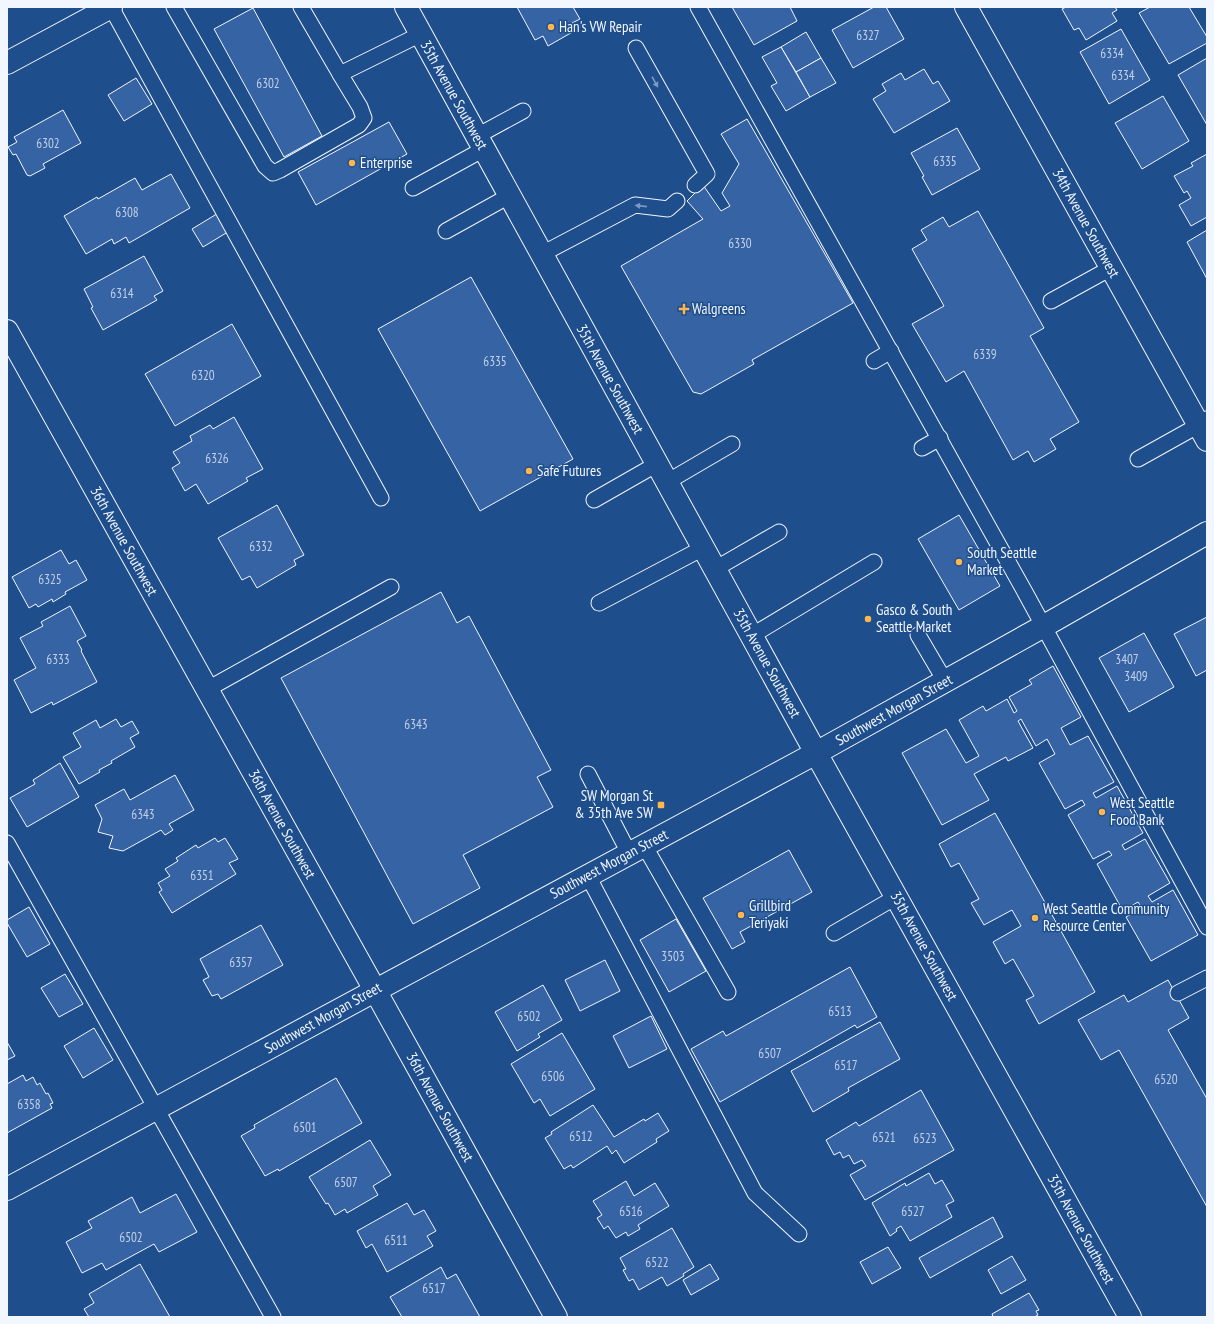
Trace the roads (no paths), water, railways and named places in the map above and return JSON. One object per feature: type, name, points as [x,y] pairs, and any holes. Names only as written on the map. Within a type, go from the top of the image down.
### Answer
[{"type":"street","points":[[7,63],[111,7]]},
{"type":"street","name":"35th Avenue Southwest","points":[[406,7],[816,753],[1130,1317]]},
{"type":"street","name":"34th Avenue Southwest","points":[[966,7],[1111,268],[1204,428]]},
{"type":"street","name":"36th Avenue Southwest","points":[[7,331],[556,1317]]},
{"type":"street","name":"Southwest Morgan Street","points":[[7,1189],[816,753],[1207,533]]},
{"type":"lane","points":[[111,7],[381,498]]},
{"type":"lane","points":[[174,7],[265,166],[273,173],[359,125],[364,118],[360,107],[301,7]]},
{"type":"lane","points":[[698,7],[892,351],[1044,626],[1207,927]]},
{"type":"lane","points":[[340,74],[421,34]]},
{"type":"lane","points":[[636,48],[707,174],[695,185]]},
{"type":"lane","points":[[414,188],[523,111]]},
{"type":"lane","points":[[446,231],[510,196]]},
{"type":"lane","points":[[542,254],[635,205],[668,209],[677,201]]},
{"type":"lane","points":[[1051,301],[1111,268]]},
{"type":"lane","points":[[874,361],[892,351]]},
{"type":"lane","points":[[1138,459],[1204,428]]},
{"type":"lane","points":[[922,448],[940,438]]},
{"type":"lane","points":[[594,500],[732,444]]},
{"type":"lane","points":[[715,569],[779,532]]},
{"type":"lane","points":[[599,603],[704,548]]},
{"type":"lane","points":[[752,636],[874,562]]},
{"type":"lane","points":[[206,690],[391,587]]},
{"type":"lane","points":[[918,635],[945,681]]},
{"type":"lane","points":[[588,774],[728,992]]},
{"type":"lane","points":[[7,843],[273,1317]]},
{"type":"lane","points":[[588,876],[755,1193],[799,1234]]},
{"type":"lane","points":[[834,933],[896,897]]},
{"type":"lane","points":[[1178,993],[1207,978]]},
{"type":"place","name":"Han's VW Repair","points":[[551,27]]},
{"type":"place","name":"Enterprise","points":[[352,163]]},
{"type":"place","name":"Walgreens","points":[[684,309]]},
{"type":"place","name":"Safe Futures","points":[[529,471]]},
{"type":"place","name":"South Seattle Market","points":[[959,562]]},
{"type":"place","name":"Gasco & South Seattle Market","points":[[868,619]]},
{"type":"place","name":"SW Morgan St & 35th Ave SW","points":[[661,805]]},
{"type":"place","name":"West Seattle Food Bank","points":[[1102,812]]},
{"type":"place","name":"Grillbird Teriyaki","points":[[741,915]]},
{"type":"place","name":"West Seattle Community Resource Center","points":[[1035,918]]}]
